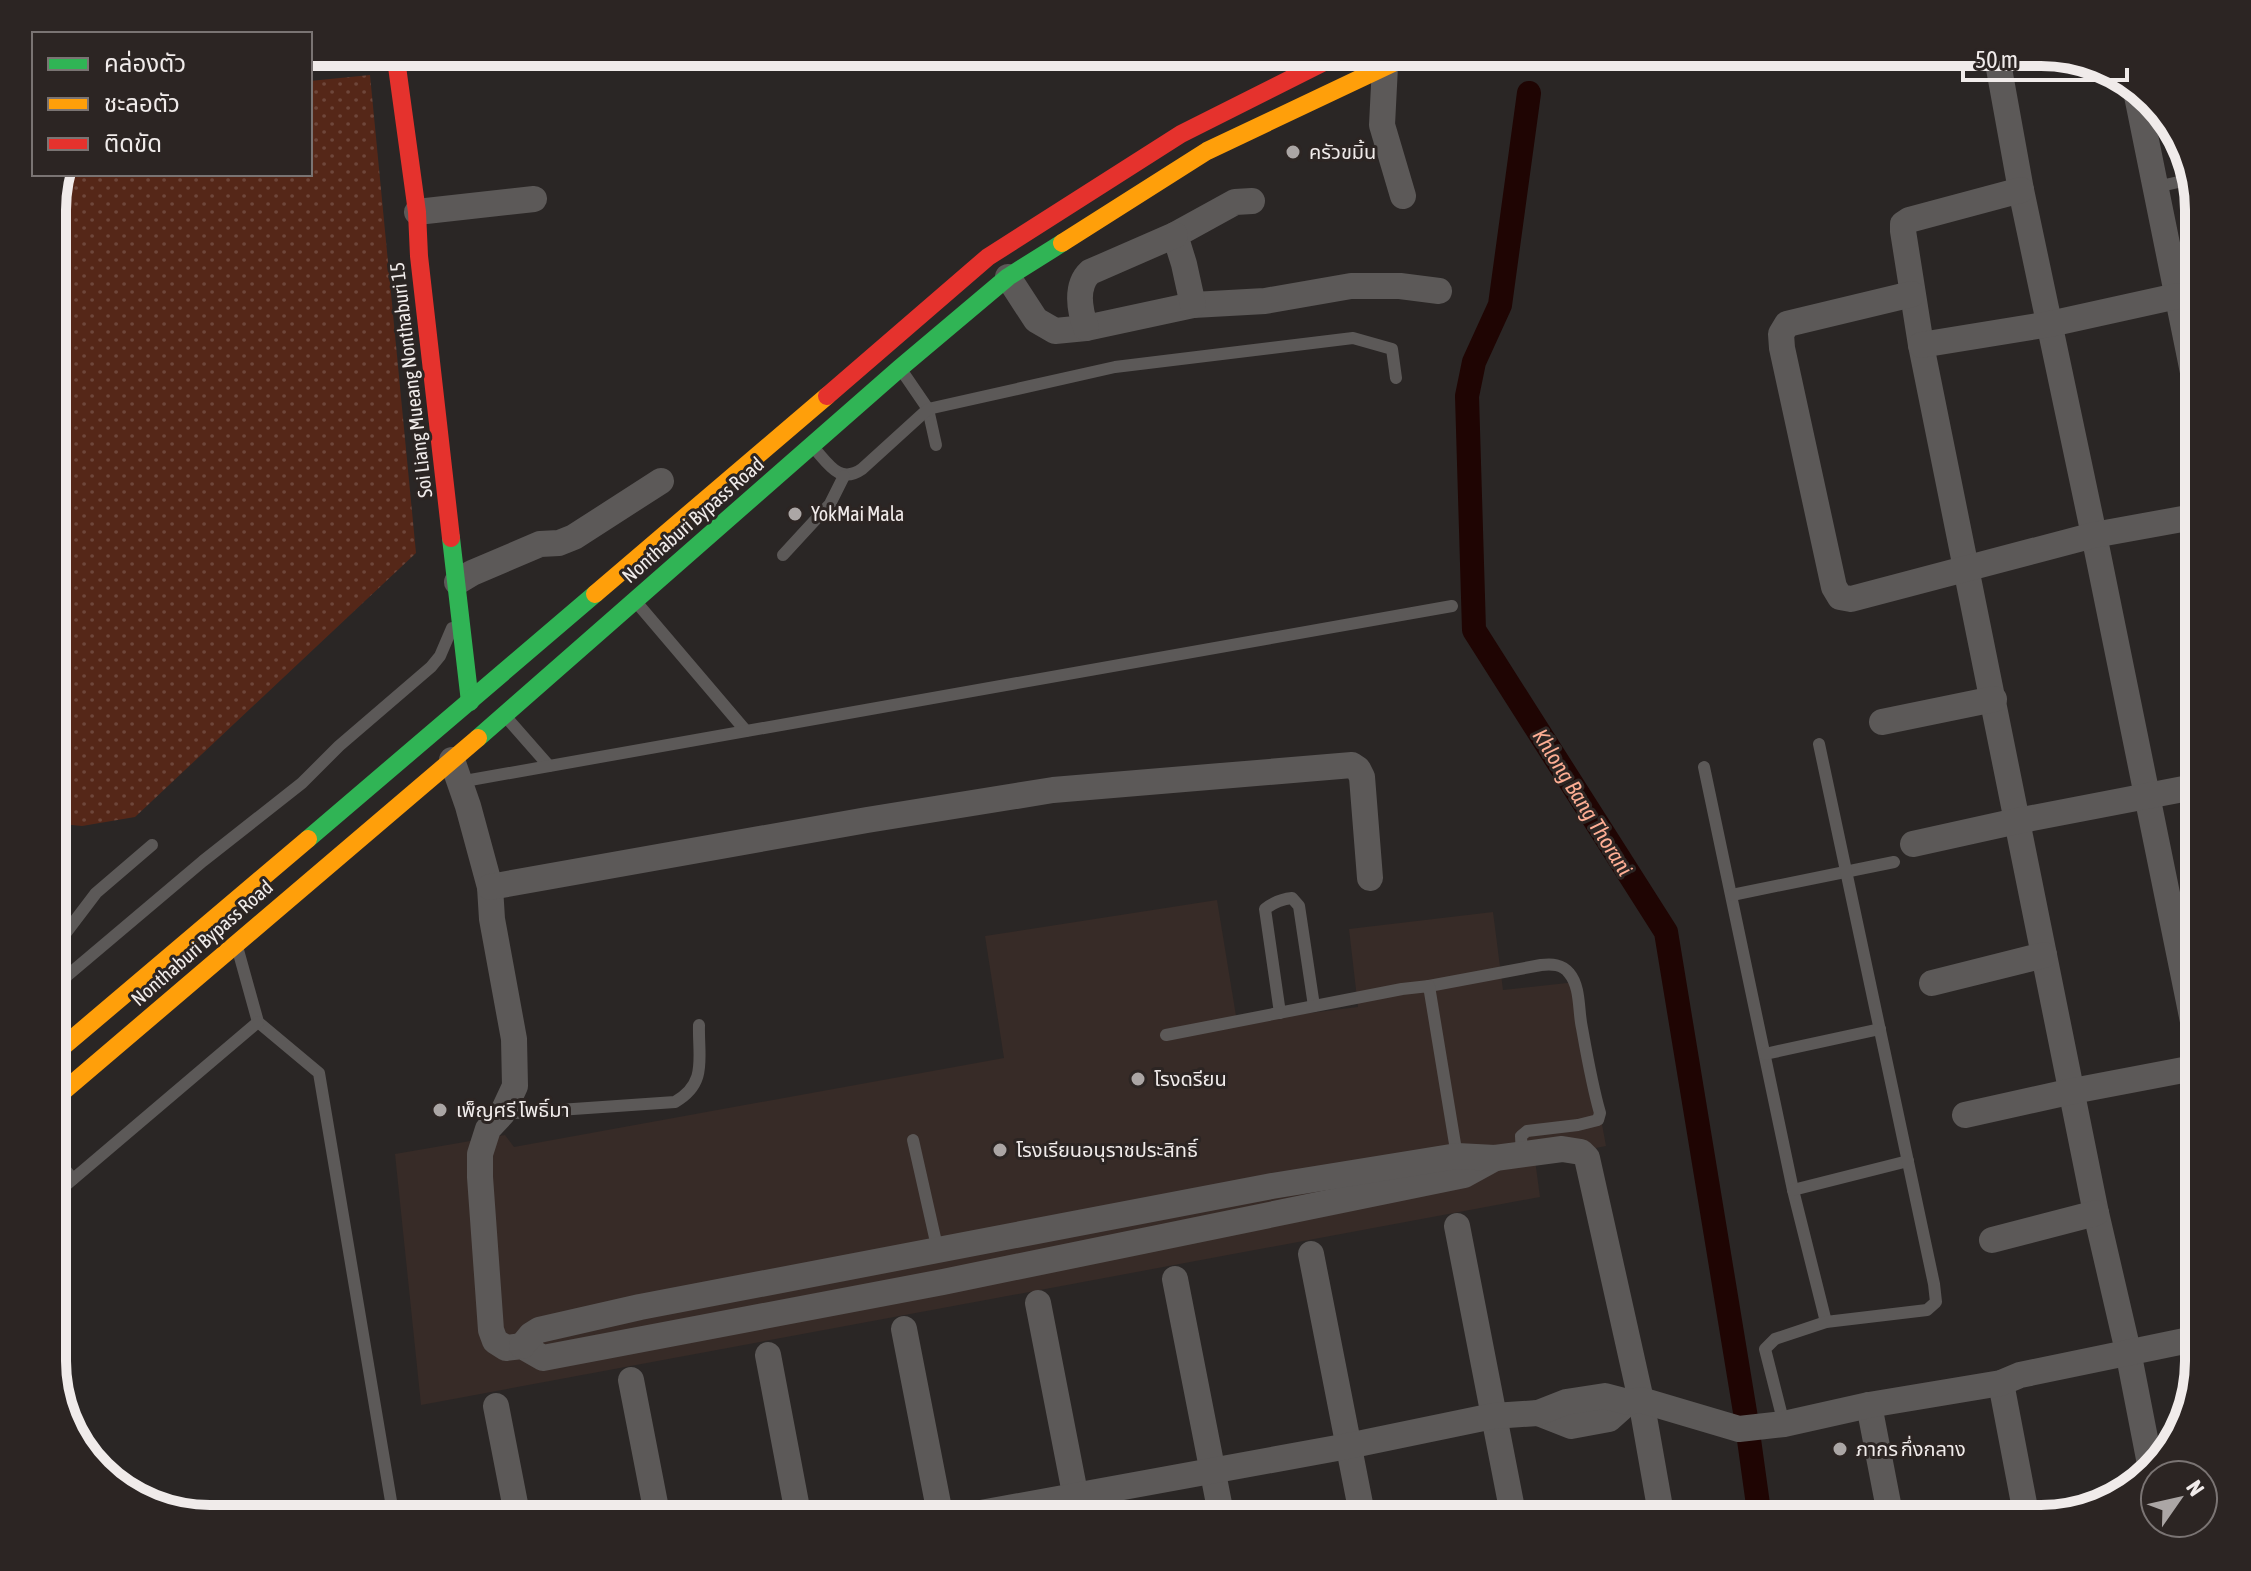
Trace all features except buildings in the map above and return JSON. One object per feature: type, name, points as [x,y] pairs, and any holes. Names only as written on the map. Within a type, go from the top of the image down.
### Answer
[{"type":"main road","name":"Soi Liang Mueang Nonthaburi 15","points":[[397,66],[417,212],[419,256],[470,702]]},
{"type":"main road","name":"Nonthaburi Bypass Road","points":[[66,1044],[988,257],[1181,134],[1316,66]]},
{"type":"main road","name":"Nonthaburi Bypass Road","points":[[66,1089],[236,943],[455,771],[504,714],[1008,277],[1207,151],[1385,66]]},
{"type":"street","points":[[1385,66],[1382,125],[1403,196]]},
{"type":"street","points":[[2006,66],[2021,190],[2185,981]]},
{"type":"street","points":[[2139,105],[2185,335]]},
{"type":"street","points":[[2021,190],[1903,224],[1921,345],[2096,1213],[2149,1456]]},
{"type":"street","points":[[417,212],[534,199]]},
{"type":"street","points":[[1086,328],[1080,288],[1084,277],[1090,272],[1175,235],[1235,202],[1252,201]]},
{"type":"street","points":[[1175,235],[1193,305]]},
{"type":"street","points":[[1008,277],[1036,320],[1055,331],[1086,328],[1193,305],[1265,301],[1351,286],[1400,286],[1439,291]]},
{"type":"street","points":[[1912,294],[1787,324],[1781,334],[1834,587],[1840,597],[1851,599],[2094,535],[2185,519]]},
{"type":"street","points":[[1921,345],[2050,324],[2177,296]]},
{"type":"street","points":[[459,595],[472,573],[540,544],[559,543],[574,537],[661,481]]},
{"type":"street","points":[[1882,722],[1994,699]]},
{"type":"street","points":[[490,887],[1053,790],[1352,765],[1362,777],[1370,878]]},
{"type":"street","points":[[455,771],[490,887],[492,919],[514,1039],[515,1086],[502,1114],[488,1129],[480,1154],[491,1330],[495,1341],[506,1348],[522,1346],[543,1358],[943,1282],[1464,1175],[1508,1157]]},
{"type":"street","points":[[1913,844],[2185,789]]},
{"type":"street","points":[[1932,983],[2044,955]]},
{"type":"street","points":[[1965,1115],[2185,1070]]},
{"type":"street","points":[[522,1346],[539,1330],[640,1307],[1233,1194],[1457,1156],[1508,1157],[1562,1149],[1581,1152],[1587,1158],[1634,1401],[1659,1505]]},
{"type":"street","points":[[1233,1194],[1236,1223]]},
{"type":"street","points":[[1992,1240],[2096,1213]]},
{"type":"street","points":[[1457,1226],[1511,1505]]},
{"type":"street","points":[[938,1251],[943,1282]]},
{"type":"street","points":[[1311,1254],[1360,1505]]},
{"type":"street","points":[[1175,1279],[1219,1505]]},
{"type":"street","points":[[1038,1303],[1078,1505]]},
{"type":"street","points":[[904,1329],[938,1505]]},
{"type":"street","points":[[1085,1505],[1212,1469],[1348,1446],[1493,1416],[1538,1413],[1571,1426],[1609,1419],[1634,1401],[1762,1427],[2001,1383],[2020,1375],[2185,1341]]},
{"type":"street","points":[[768,1355],[796,1505]]},
{"type":"street","points":[[631,1380],[655,1505]]},
{"type":"street","points":[[2001,1383],[2024,1505]]},
{"type":"street","points":[[1869,1405],[1888,1505]]},
{"type":"street","points":[[496,1406],[515,1505]]},
{"type":"lane","points":[[2156,187],[2182,181]]},
{"type":"lane","points":[[783,555],[830,504],[844,476],[862,469],[928,409],[1115,367],[1353,338],[1392,349],[1396,378]]},
{"type":"lane","points":[[900,368],[928,409],[936,445]]},
{"type":"lane","points":[[811,446],[844,476]]},
{"type":"lane","points":[[66,977],[203,861],[302,783],[339,746],[431,667],[440,656],[459,595]]},
{"type":"lane","points":[[635,601],[746,731]]},
{"type":"lane","points":[[455,771],[549,766],[1452,606]]},
{"type":"lane","points":[[504,714],[549,766]]},
{"type":"lane","points":[[1762,1427],[1765,1349],[1775,1339],[1826,1322],[1927,1310],[1936,1302],[1819,744]]},
{"type":"lane","points":[[1704,767],[1793,1190],[1826,1322]]},
{"type":"lane","points":[[66,933],[96,893],[152,845]]},
{"type":"lane","points":[[1732,895],[1894,862]]},
{"type":"lane","points":[[1280,1013],[1265,909],[1273,902],[1285,899],[1292,898],[1299,906],[1314,1006]]},
{"type":"lane","points":[[236,943],[258,1022],[319,1073],[392,1505]]},
{"type":"lane","points":[[1166,1035],[1402,989],[1556,964],[1572,976],[1576,988],[1600,1113],[1598,1120],[1578,1125],[1527,1131],[1508,1157]]},
{"type":"lane","points":[[1429,986],[1457,1156]]},
{"type":"lane","points":[[66,1185],[258,1022]]},
{"type":"lane","points":[[502,1114],[675,1102],[690,1094],[698,1080],[699,1025]]},
{"type":"lane","points":[[1765,1054],[1880,1029]]},
{"type":"lane","points":[[913,1140],[938,1251]]},
{"type":"lane","points":[[1793,1190],[1908,1161]]},
{"type":"lane","points":[[66,1171],[73,1179]]},
{"type":"shaded area","points":[[370,75],[416,553],[135,817],[82,826],[66,824],[66,200],[70,176],[312,176],[312,81]]},
{"type":"shaded area","name":"โรงเรียนอนุราชประสิทธิ์","points":[[1217,900],[1237,1022],[1358,1007],[1349,929],[1493,912],[1503,990],[1576,982],[1606,1146],[1535,1160],[1540,1197],[421,1405],[395,1154],[505,1135],[514,1147],[1004,1058],[985,936]]},
{"type":"waterway","name":"Khlong Bang Thorani","points":[[1529,93],[1500,305],[1474,362],[1467,396],[1474,630],[1666,932],[1758,1505]]},
{"type":"traffic: fast","points":[[478,738],[900,368],[1008,277],[1062,243]]},
{"type":"traffic: fast","points":[[451,538],[470,702]]},
{"type":"traffic: fast","points":[[308,839],[595,594]]},
{"type":"traffic: slow","points":[[1062,243],[1207,151],[1386,66]]},
{"type":"traffic: slow","points":[[595,594],[827,396]]},
{"type":"traffic: slow","points":[[66,1089],[478,738]]},
{"type":"traffic: slow","points":[[66,1044],[308,839]]},
{"type":"traffic: jam","points":[[397,66],[417,212],[419,256],[451,538]]},
{"type":"traffic: jam","points":[[827,396],[988,257],[1181,134],[1316,66]]},
{"type":"place","name":"ครัวขมิ้น","points":[[1293,152]]},
{"type":"place","name":"YokMai Mala","points":[[795,514]]},
{"type":"place","name":"โรงดรียน","points":[[1138,1079]]},
{"type":"place","name":"เพ็ญศรี โพธิ์มา","points":[[440,1110]]},
{"type":"place","name":"โรงเรียนอนุราชประสิทธิ์","points":[[1000,1150]]},
{"type":"place","name":"ภากร กึ่งกลาง","points":[[1840,1449]]}]
